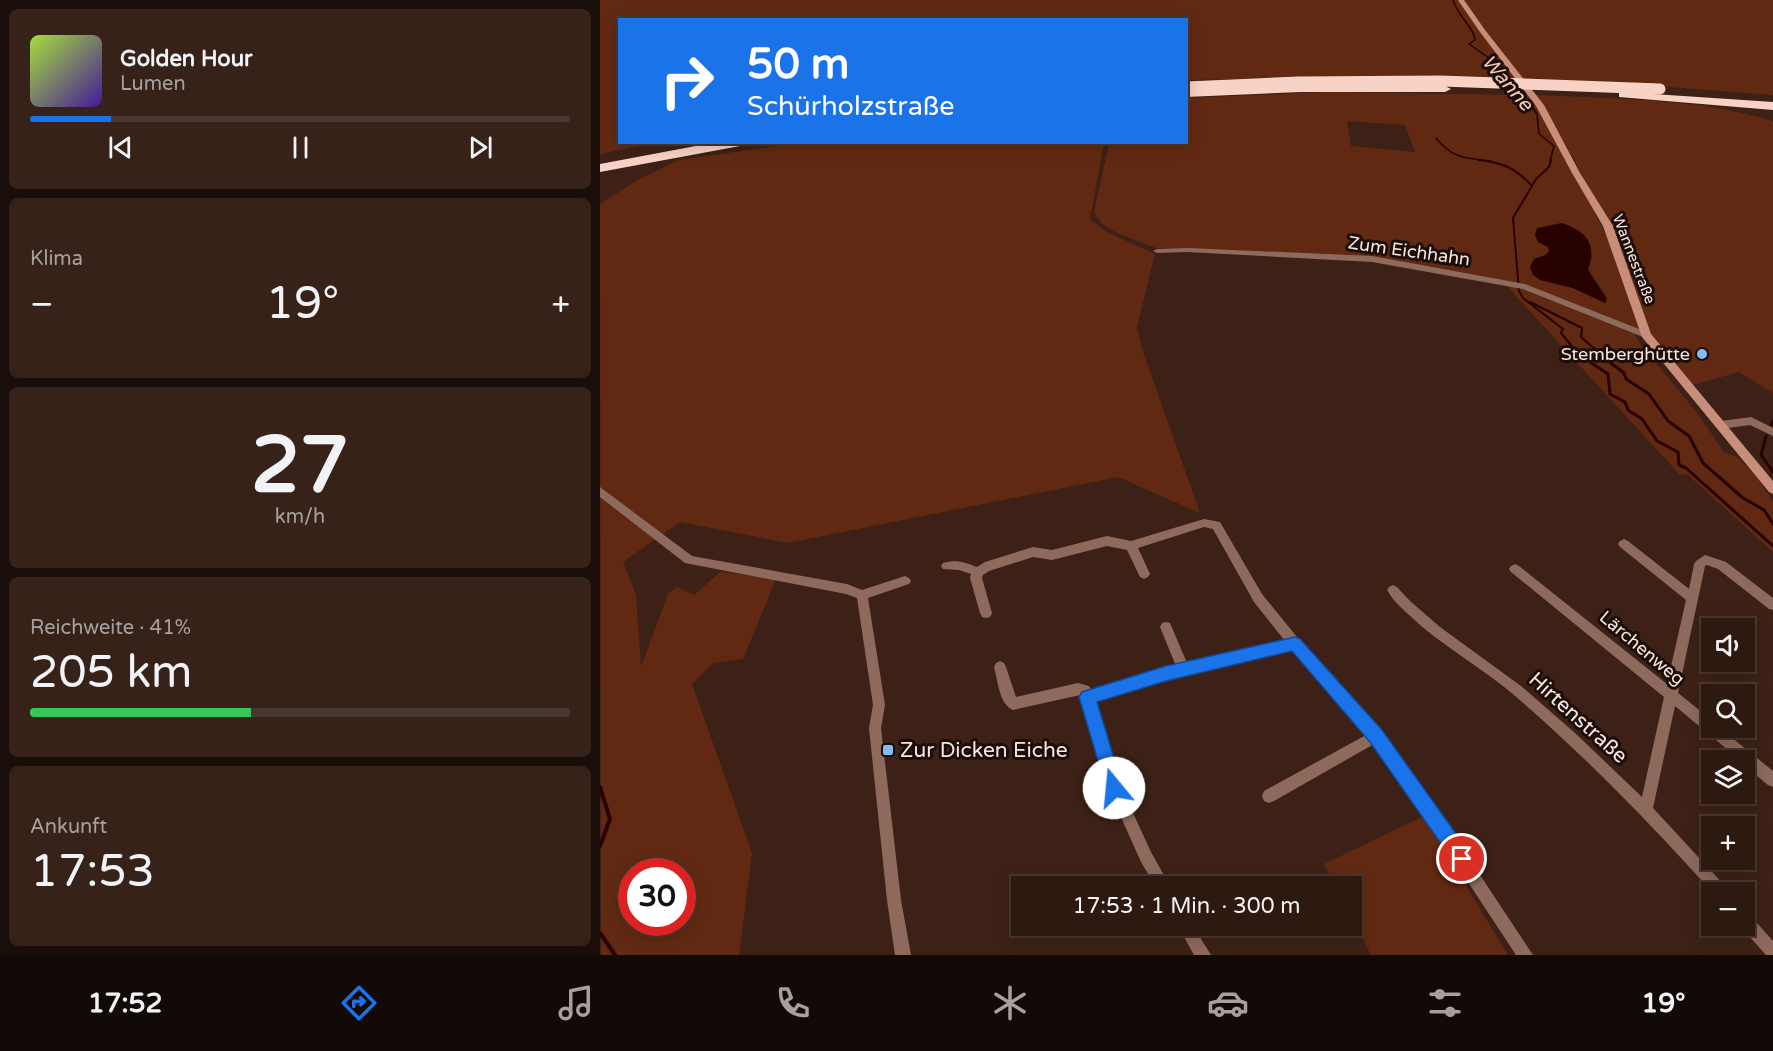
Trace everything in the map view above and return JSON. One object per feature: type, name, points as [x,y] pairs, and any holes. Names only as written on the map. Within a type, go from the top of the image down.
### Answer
[{"type":"highway","points":[[1188,87],[1298,82],[1441,81],[1773,99]]},
{"type":"highway","points":[[1188,94],[1301,89],[1445,88],[1662,94],[1773,106]]},
{"type":"highway","points":[[1662,94],[1722,105],[1773,118]]},
{"type":"highway","points":[[600,160],[688,144]]},
{"type":"highway","points":[[600,168],[729,144]]},
{"type":"highway","points":[[639,170],[681,156],[736,144]]},
{"type":"street","name":"Wannestraße","points":[[1461,0],[1482,31],[1540,105],[1576,173],[1608,226],[1646,335],[1773,489]]},
{"type":"street","name":"Zum Eichhahn","points":[[1157,251],[1188,250],[1372,259],[1525,287],[1646,335]]},
{"type":"street","points":[[1721,425],[1751,421],[1773,432]]},
{"type":"street","points":[[600,491],[689,560],[847,589],[862,595],[905,581]]},
{"type":"street","points":[[986,613],[976,578],[978,572],[985,567],[1035,552],[1052,555],[1107,541],[1131,546],[1204,523],[1216,525],[1258,598],[1376,736],[1437,820],[1525,955]]},
{"type":"street","points":[[1624,544],[1692,598]]},
{"type":"street","points":[[1131,546],[1144,574]]},
{"type":"street","points":[[1646,809],[1698,568],[1702,562],[1708,560],[1722,565],[1773,605]]},
{"type":"street","points":[[947,566],[959,565],[978,572]]},
{"type":"street","name":"Lärchenweg","points":[[1515,569],[1619,651],[1773,780]]},
{"type":"street","name":"Hirtenstraße","points":[[1393,590],[1409,610],[1515,688],[1565,731],[1646,809],[1712,882]]},
{"type":"street","points":[[862,595],[879,705],[875,728],[894,900],[903,955]]},
{"type":"street","points":[[1166,627],[1184,669]]},
{"type":"street","points":[[1087,697],[1184,669],[1295,644]]},
{"type":"street","points":[[1000,667],[1009,699],[1013,704],[1078,689],[1085,690],[1114,788],[1157,876]]},
{"type":"street","points":[[1269,796],[1376,736]]},
{"type":"street","points":[[1755,932],[1773,952]]},
{"type":"street","points":[[1191,936],[1203,955]]},
{"type":"shaded area","points":[[600,0],[1773,0],[1773,95],[1645,85],[1444,75],[1188,80],[1188,18],[618,18],[618,144],[651,144],[600,154]]},
{"type":"shaded area","points":[[1326,92],[1531,95],[1615,251],[1642,333],[1553,295],[1371,257],[1156,248],[1115,232],[1102,224],[1094,212],[1109,144],[1188,144],[1188,98]],"holes":[[[1347,121],[1405,125],[1415,152],[1351,146]],[[1538,242],[1593,255],[1588,269],[1607,298],[1605,303],[1573,288],[1540,280],[1534,259],[1549,251],[1548,247]]]},
{"type":"shaded area","points":[[1536,95],[1685,104],[1744,113],[1773,121],[1773,393],[1739,372],[1692,385],[1650,335],[1575,161]]},
{"type":"shaded area","points":[[790,144],[1104,144],[1090,219],[1105,231],[1155,254],[1137,327],[1142,349],[1200,513],[1118,477],[788,543],[680,522],[623,562],[636,595],[641,667],[668,594],[677,587],[694,595],[720,572],[776,579],[743,659],[713,663],[692,684],[752,853],[739,955],[601,955],[600,204],[636,181],[679,160]]},
{"type":"shaded area","points":[[1562,223],[1578,230],[1588,240],[1591,253],[1588,270],[1607,299],[1605,303],[1573,288],[1540,280],[1533,275],[1530,267],[1534,259],[1546,255],[1549,251],[1548,247],[1538,242],[1535,235],[1537,228]]},
{"type":"shaded area","points":[[1505,284],[1526,290],[1634,333],[1640,344],[1695,410],[1724,452],[1737,457],[1756,476],[1773,501],[1773,552],[1687,474],[1680,475]]},
{"type":"shaded area","points":[[1424,816],[1508,955],[1371,955],[1362,936],[1362,876],[1331,876],[1324,864]]},
{"type":"waterway","name":"Wanne","points":[[1453,0],[1474,36],[1475,40],[1469,44],[1492,60],[1506,79]]},
{"type":"waterway","name":"Wanne","points":[[1511,86],[1524,103],[1533,108],[1537,114],[1539,134],[1554,146],[1550,161]]},
{"type":"waterway","points":[[1436,138],[1454,154],[1491,161]]},
{"type":"waterway","points":[[1478,160],[1508,167],[1532,186]]},
{"type":"waterway","name":"Wanne","points":[[1532,186],[1549,167],[1551,160]]},
{"type":"waterway","name":"Wanne","points":[[1532,186],[1513,218],[1519,291],[1523,298],[1563,329],[1561,333],[1576,351],[1595,366]]},
{"type":"waterway","points":[[1530,302],[1582,328],[1581,337],[1614,366]]},
{"type":"waterway","name":"Wanne","points":[[1593,364],[1608,374],[1610,394],[1625,402],[1628,410],[1642,419],[1657,441],[1678,452],[1679,465],[1686,468],[1773,546]]},
{"type":"waterway","points":[[1612,364],[1624,373],[1626,379],[1649,394],[1668,421],[1689,436],[1703,463],[1743,498],[1764,510],[1773,524]]},
{"type":"waterway","points":[[1771,425],[1773,421]]},
{"type":"waterway","points":[[1766,436],[1761,455],[1773,472]]},
{"type":"waterway","points":[[600,787],[610,819],[600,846]]},
{"type":"waterway","points":[[600,933],[615,955]]},
{"type":"place","name":"Stemberghütte","points":[[1702,354]]},
{"type":"place","name":"Zur Dicken Eiche","points":[[888,750]]},
{"type":"route","points":[[1114,788],[1087,697],[1166,674],[1295,644],[1376,736],[1437,820],[1462,859]]}]
